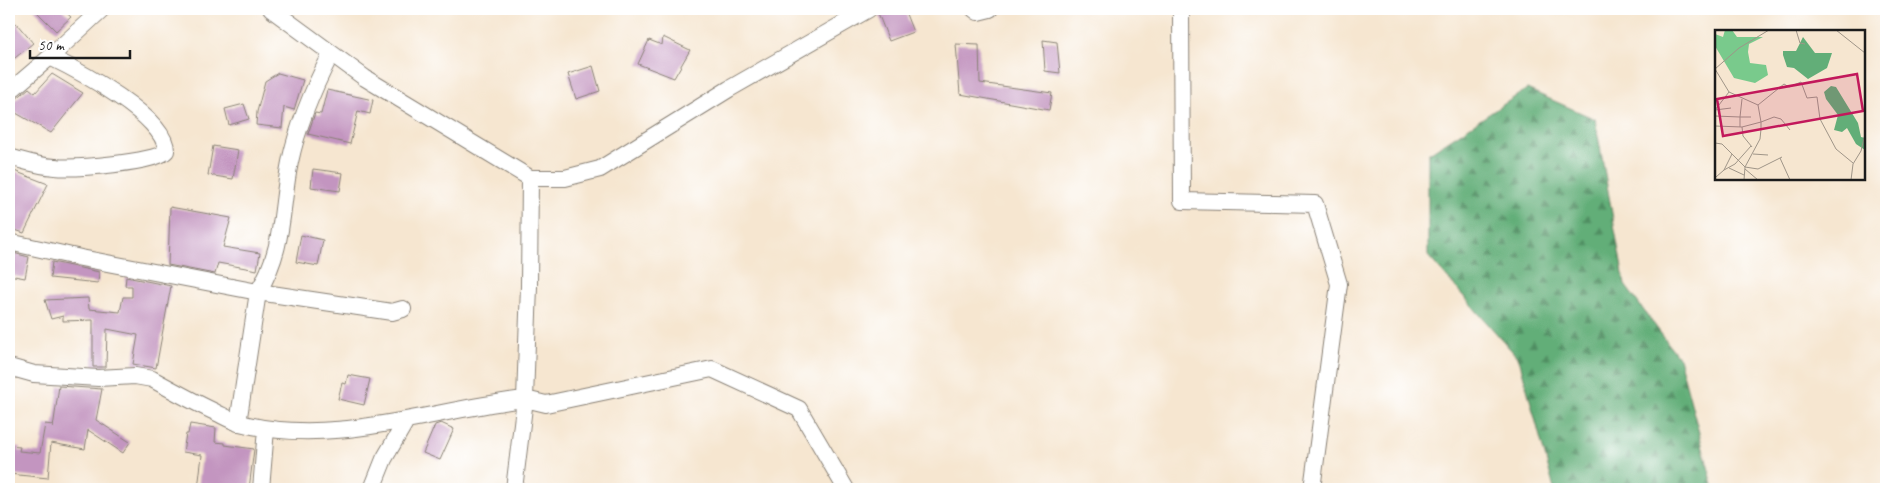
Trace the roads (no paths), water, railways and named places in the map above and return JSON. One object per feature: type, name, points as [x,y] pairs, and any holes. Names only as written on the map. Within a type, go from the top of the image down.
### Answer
[{"type":"street","points":[[9,92],[102,9]]},
{"type":"street","points":[[271,9],[365,78],[530,178],[565,178],[600,169],[729,88],[869,9]]},
{"type":"street","points":[[974,9],[978,12],[990,9]]},
{"type":"street","points":[[1181,9],[1182,201],[1315,204],[1339,284],[1312,489]]},
{"type":"street","points":[[238,423],[258,292],[274,261],[282,226],[295,140],[312,90],[331,54]]},
{"type":"street","points":[[9,157],[57,168],[115,164],[159,156],[166,151],[165,142],[158,132],[134,108],[109,89],[80,71],[50,57]]},
{"type":"street","points":[[514,489],[525,399],[530,178]]},
{"type":"street","points":[[9,242],[80,258],[258,292],[392,312],[403,309]]},
{"type":"street","points":[[9,367],[34,374],[98,378],[135,376],[152,379],[238,423],[266,429],[314,432],[406,421],[472,406],[525,399],[546,404],[712,369],[799,409],[846,489]]},
{"type":"street","points":[[372,489],[384,459],[406,421]]},
{"type":"street","points":[[261,489],[266,429]]}]
